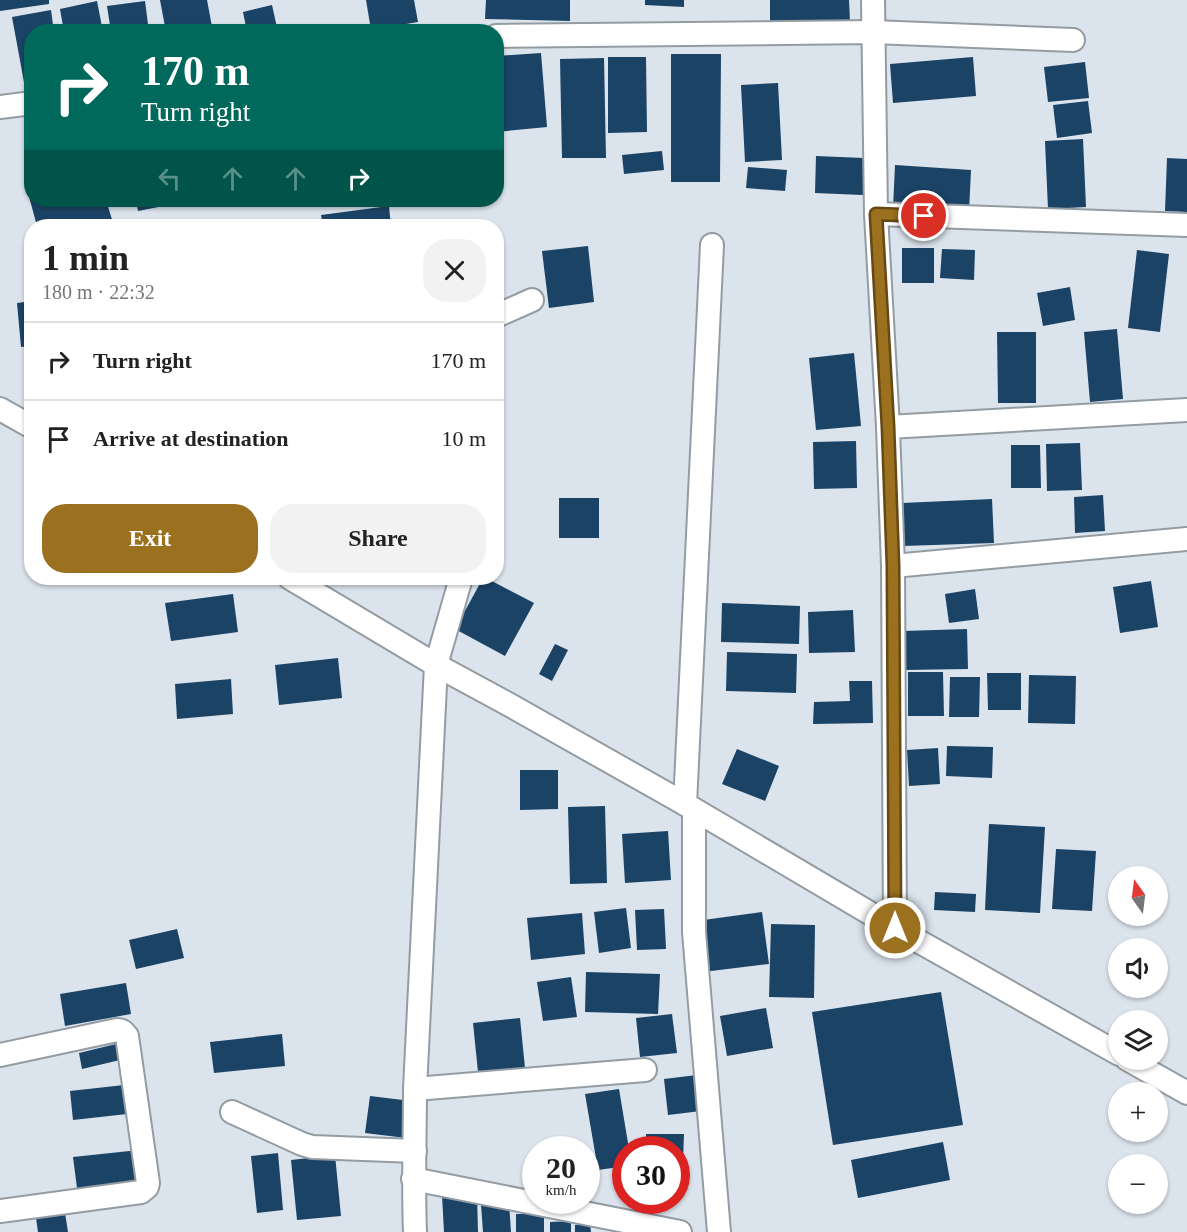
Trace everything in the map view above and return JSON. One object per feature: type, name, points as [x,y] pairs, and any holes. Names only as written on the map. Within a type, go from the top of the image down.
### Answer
[{"type":"street","points":[[873,0],[876,214],[893,566],[895,928]]},
{"type":"street","points":[[504,36],[873,32],[1072,40]]},
{"type":"street","points":[[0,107],[24,105]]},
{"type":"street","points":[[876,214],[1187,225]]},
{"type":"street","points":[[712,245],[689,807],[694,932],[719,1232]]},
{"type":"street","points":[[504,312],[532,300]]},
{"type":"street","points":[[0,409],[24,422]]},
{"type":"street","points":[[888,427],[1187,410]]},
{"type":"street","points":[[893,566],[1187,539]]},
{"type":"street","points":[[302,585],[436,665],[689,807],[895,928],[1108,1048]]},
{"type":"street","points":[[415,1232],[413,1179],[415,1089],[436,665],[459,585]]},
{"type":"street","points":[[0,1055],[117,1030],[125,1033],[148,1183],[141,1192],[0,1211]]},
{"type":"street","points":[[415,1089],[645,1070]]},
{"type":"street","points":[[1146,1070],[1187,1093]]},
{"type":"street","points":[[232,1112],[312,1147],[415,1151]]},
{"type":"street","points":[[413,1179],[680,1232]]},
{"type":"building","points":[[0,0],[49,0],[49,4],[0,11]]},
{"type":"building","points":[[160,0],[207,0],[212,24],[164,24]]},
{"type":"building","points":[[366,0],[414,0],[418,22],[370,24]]},
{"type":"building","points":[[486,0],[570,0],[570,21],[485,19]]},
{"type":"building","points":[[645,0],[684,0],[684,7],[645,5]]},
{"type":"building","points":[[770,0],[849,0],[850,22],[770,22]]},
{"type":"building","points":[[97,1],[101,24],[63,24],[60,9]]},
{"type":"building","points":[[145,1],[148,24],[110,24],[107,6]]},
{"type":"building","points":[[272,5],[276,24],[245,24],[243,12]]},
{"type":"building","points":[[51,10],[53,24],[24,24],[24,82],[12,17]]},
{"type":"building","points":[[541,53],[547,127],[504,131],[504,55]]},
{"type":"building","points":[[671,54],[721,54],[720,182],[671,182]]},
{"type":"building","points":[[608,57],[646,57],[647,132],[608,133]]},
{"type":"building","points":[[973,57],[976,96],[893,103],[890,64]]},
{"type":"building","points":[[604,58],[606,158],[562,158],[560,59]]},
{"type":"building","points":[[1085,62],[1089,98],[1048,102],[1044,67]]},
{"type":"building","points":[[778,83],[782,160],[745,162],[741,85]]},
{"type":"building","points":[[1088,101],[1092,133],[1057,138],[1053,105]]},
{"type":"building","points":[[1083,139],[1086,207],[1048,209],[1045,141]]},
{"type":"building","points":[[662,151],[664,170],[624,174],[622,155]]},
{"type":"building","points":[[816,156],[864,158],[863,195],[815,193]]},
{"type":"building","points":[[1167,158],[1187,159],[1187,212],[1165,211]]},
{"type":"building","points":[[895,165],[971,170],[969,212],[893,208]]},
{"type":"building","points":[[748,167],[787,170],[785,191],[746,188]]},
{"type":"building","points":[[32,207],[108,207],[112,219],[35,219]]},
{"type":"building","points":[[137,207],[158,207],[138,211]]},
{"type":"building","points":[[389,207],[390,219],[322,219],[321,215]]},
{"type":"building","points":[[588,246],[594,302],[549,308],[542,251]]},
{"type":"building","points":[[902,248],[934,248],[934,283],[902,283]]},
{"type":"building","points":[[942,249],[975,250],[974,280],[940,278]]},
{"type":"building","points":[[1137,250],[1169,254],[1160,332],[1128,328]]},
{"type":"building","points":[[1070,287],[1075,320],[1043,326],[1037,293]]},
{"type":"building","points":[[24,302],[24,347],[21,347],[17,303]]},
{"type":"building","points":[[1117,329],[1123,399],[1090,402],[1084,332]]},
{"type":"building","points":[[997,332],[1036,332],[1036,403],[998,403]]},
{"type":"building","points":[[854,353],[861,426],[816,430],[809,358]]},
{"type":"building","points":[[856,441],[857,488],[814,489],[813,442]]},
{"type":"building","points":[[1080,443],[1082,490],[1047,491],[1046,444]]},
{"type":"building","points":[[1011,445],[1040,445],[1041,488],[1011,488]]},
{"type":"building","points":[[1103,495],[1105,531],[1075,533],[1074,497]]},
{"type":"building","points":[[559,498],[599,498],[599,538],[559,538]]},
{"type":"building","points":[[992,499],[994,543],[903,546],[902,503]]},
{"type":"building","points":[[1151,581],[1158,627],[1120,633],[1113,587]]},
{"type":"building","points":[[479,585],[499,585],[534,603],[505,656],[455,629]]},
{"type":"building","points":[[975,589],[979,619],[949,623],[945,594]]},
{"type":"building","points":[[233,594],[238,632],[171,641],[165,603]]},
{"type":"building","points":[[722,603],[800,606],[799,644],[721,642]]},
{"type":"building","points":[[853,610],[855,652],[809,653],[808,612]]},
{"type":"building","points":[[967,629],[968,669],[904,670],[904,631]]},
{"type":"building","points":[[555,644],[568,650],[552,681],[539,674]]},
{"type":"building","points":[[727,652],[797,654],[796,693],[726,691]]},
{"type":"building","points":[[338,658],[342,698],[279,705],[275,665]]},
{"type":"building","points":[[908,672],[943,672],[944,716],[908,716]]},
{"type":"building","points":[[987,673],[1021,673],[1021,710],[988,710]]},
{"type":"building","points":[[1029,675],[1076,676],[1075,724],[1028,723]]},
{"type":"building","points":[[950,677],[980,677],[979,717],[949,717]]},
{"type":"building","points":[[231,679],[233,714],[177,719],[175,684]]},
{"type":"building","points":[[849,681],[872,681],[873,723],[813,724],[814,702],[850,701]]},
{"type":"building","points":[[947,746],[993,747],[992,778],[946,776]]},
{"type":"building","points":[[938,748],[940,784],[909,786],[907,750]]},
{"type":"building","points":[[737,749],[779,766],[765,801],[722,784]]},
{"type":"building","points":[[520,770],[558,770],[558,809],[520,810]]},
{"type":"building","points":[[605,806],[607,883],[570,884],[568,807]]},
{"type":"building","points":[[989,824],[1045,827],[1040,913],[985,910]]},
{"type":"building","points":[[668,831],[671,880],[625,883],[622,834]]},
{"type":"building","points":[[1056,849],[1096,851],[1092,911],[1052,909]]},
{"type":"building","points":[[935,892],[976,894],[975,912],[934,910]]},
{"type":"building","points":[[626,908],[631,948],[599,953],[594,912]]},
{"type":"building","points":[[664,909],[666,949],[637,950],[635,910]]},
{"type":"building","points":[[762,912],[769,964],[703,972],[696,921]]},
{"type":"building","points":[[582,913],[585,954],[531,960],[527,918]]},
{"type":"building","points":[[771,924],[815,925],[814,998],[769,997]]},
{"type":"building","points":[[177,929],[184,958],[136,969],[129,940]]},
{"type":"building","points":[[586,972],[660,974],[658,1014],[585,1012]]},
{"type":"building","points":[[571,977],[577,1017],[543,1021],[537,982]]},
{"type":"building","points":[[126,983],[131,1014],[65,1026],[60,994]]},
{"type":"building","points":[[941,992],[963,1125],[833,1145],[812,1012]]},
{"type":"building","points":[[766,1008],[773,1048],[727,1056],[720,1016]]},
{"type":"building","points":[[672,1014],[677,1053],[640,1057],[636,1018]]},
{"type":"building","points":[[520,1018],[525,1068],[478,1072],[473,1023]]},
{"type":"building","points":[[282,1034],[285,1066],[214,1073],[210,1042]]},
{"type":"building","points":[[116,1044],[120,1060],[82,1069],[79,1053]]},
{"type":"building","points":[[697,1075],[701,1111],[668,1115],[664,1079]]},
{"type":"building","points":[[124,1085],[127,1114],[73,1120],[70,1091]]},
{"type":"building","points":[[619,1089],[627,1136],[612,1136],[612,1168],[600,1170],[600,1136],[592,1136],[585,1094]]},
{"type":"building","points":[[370,1096],[411,1101],[406,1138],[365,1133]]},
{"type":"building","points":[[646,1134],[684,1134],[684,1136],[646,1136]]},
{"type":"building","points":[[943,1142],[950,1180],[858,1198],[851,1160]]},
{"type":"building","points":[[139,1150],[142,1181],[77,1188],[73,1157]]},
{"type":"building","points":[[278,1153],[283,1210],[257,1213],[251,1156]]},
{"type":"building","points":[[335,1155],[341,1216],[297,1220],[291,1160]]},
{"type":"building","points":[[477,1194],[478,1232],[444,1232],[442,1195]]},
{"type":"building","points":[[509,1203],[511,1232],[483,1232],[481,1205]]},
{"type":"building","points":[[65,1213],[68,1232],[38,1232],[36,1218]]},
{"type":"building","points":[[516,1214],[544,1214],[544,1232],[516,1232]]},
{"type":"building","points":[[571,1221],[571,1232],[550,1232],[550,1222]]},
{"type":"building","points":[[590,1224],[591,1232],[575,1232],[575,1225]]},
{"type":"route","points":[[895,928],[893,566],[876,214],[924,216]]}]
